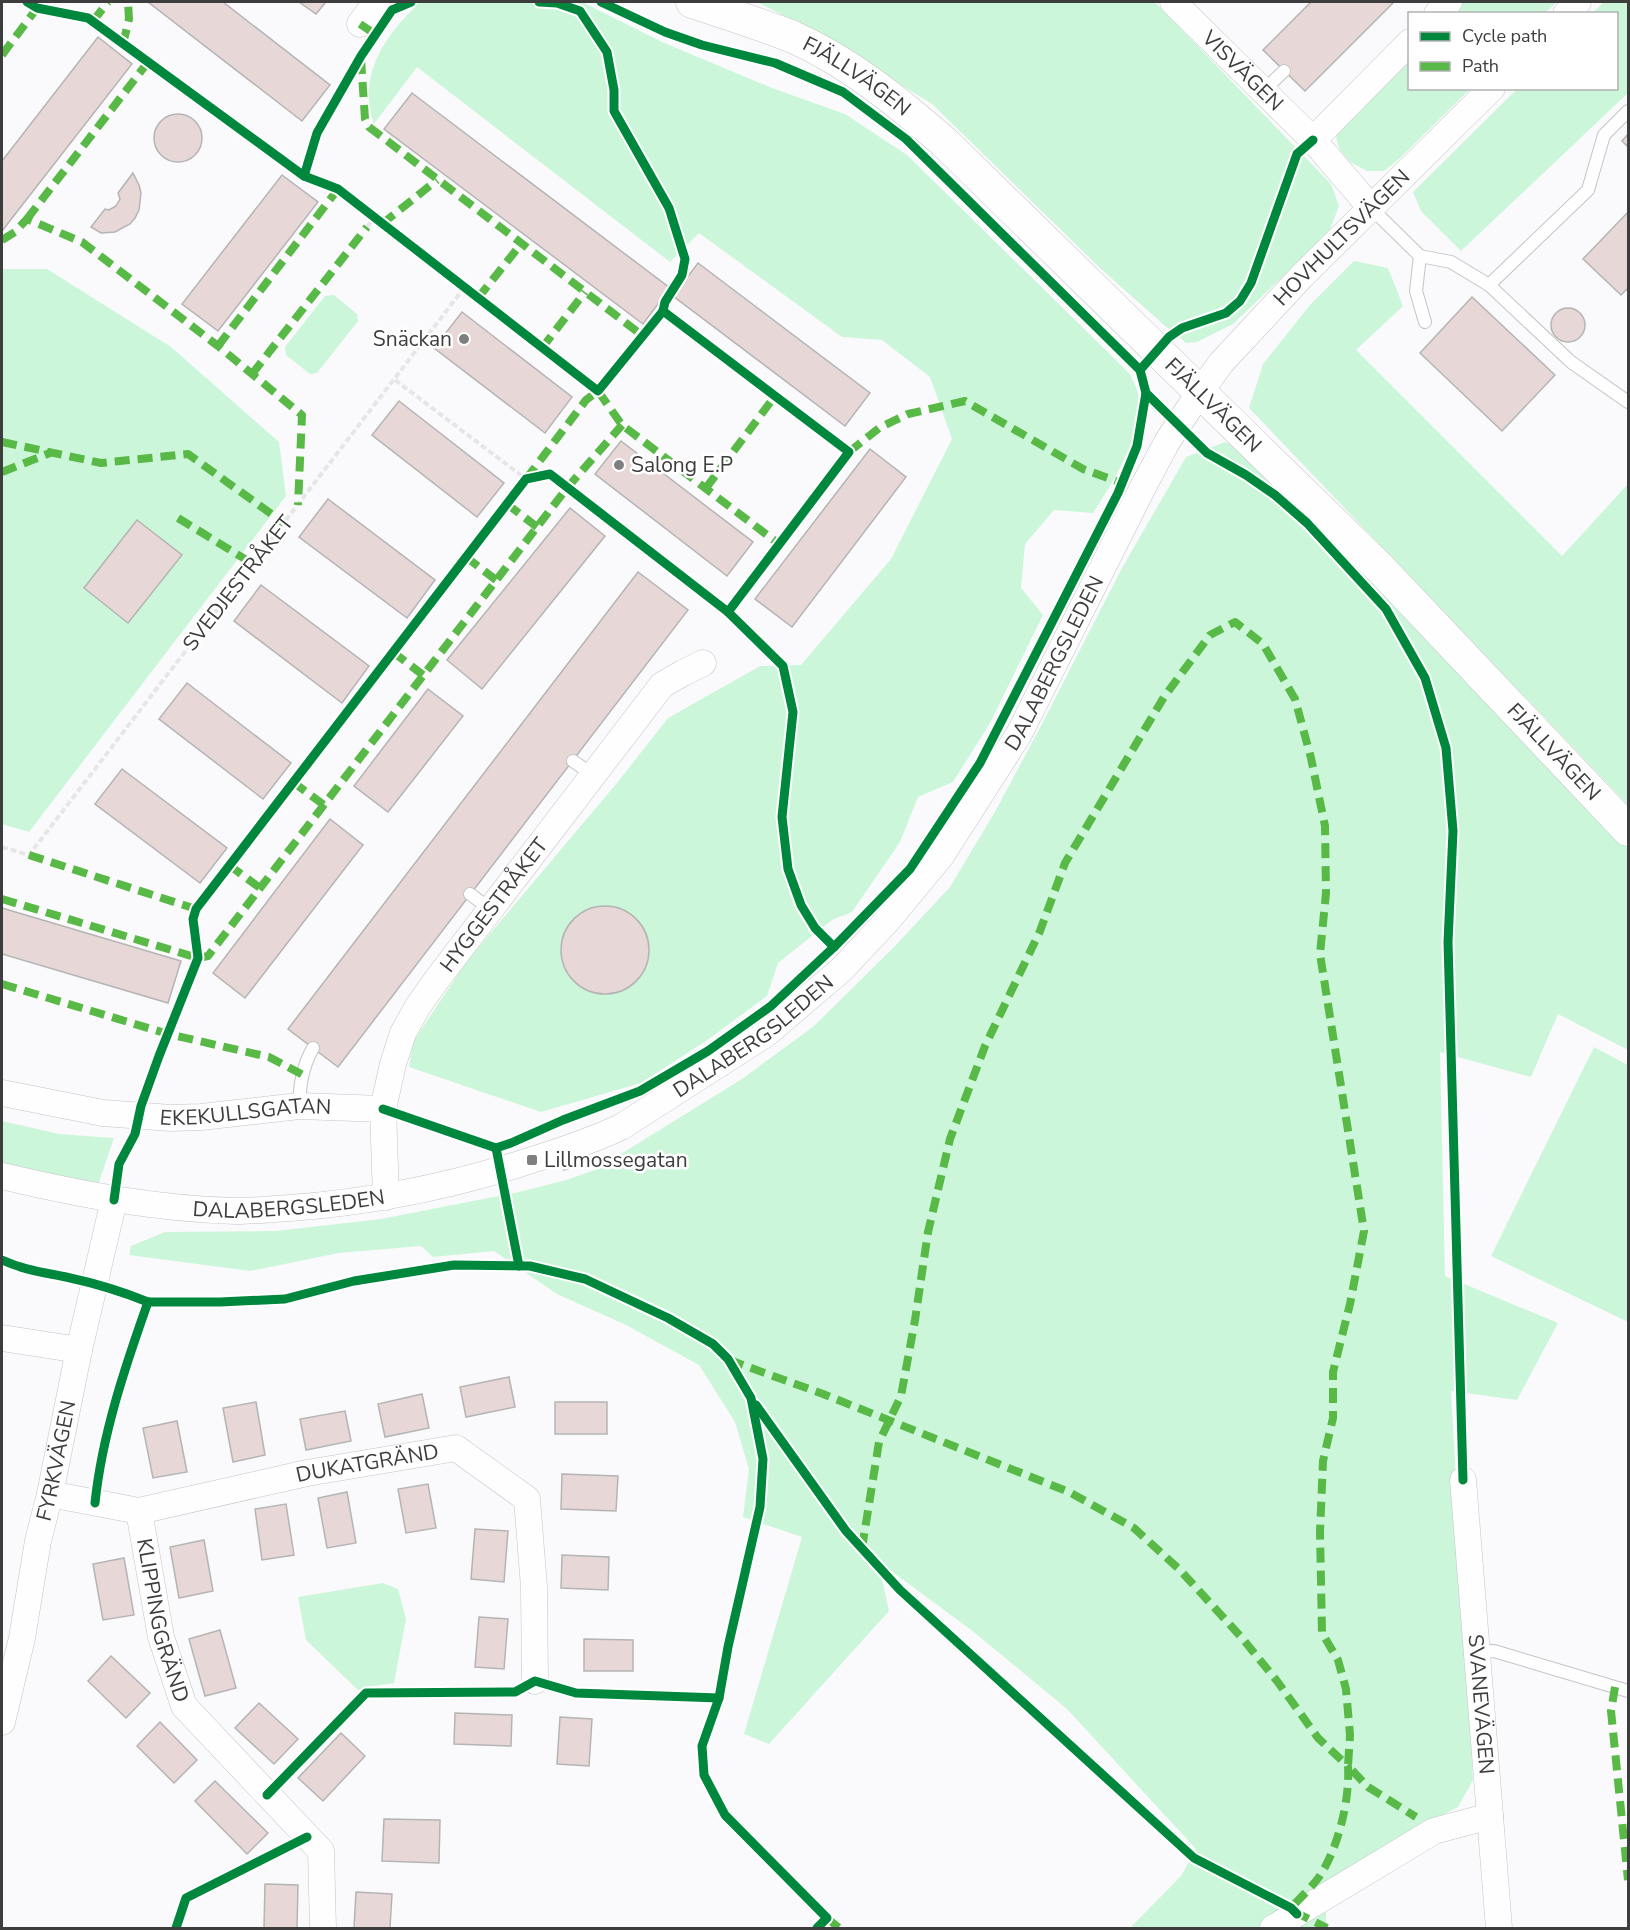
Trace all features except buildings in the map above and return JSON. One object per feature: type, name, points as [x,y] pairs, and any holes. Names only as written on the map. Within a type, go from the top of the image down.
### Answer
[{"type":"street","points":[[360,24],[376,2]]},
{"type":"street","name":"FJÄLLVÄGEN","points":[[692,2],[794,38],[840,63],[895,101],[944,142],[1380,568],[1629,830]]},
{"type":"street","name":"VISVÄGEN","points":[[1173,2],[1313,140],[1372,209]]},
{"type":"street","points":[[1313,140],[1408,44]]},
{"type":"street","name":"HOVHULTSVÄGEN","points":[[1199,393],[1221,363],[1301,277],[1490,90]]},
{"type":"street","name":"DALABERGSLEDEN","points":[[2,1176],[114,1200],[237,1211],[325,1205],[386,1197],[501,1170],[570,1148],[621,1127],[766,1034],[841,970],[888,920],[941,856],[1019,734],[1167,442],[1199,393]]},
{"type":"street","name":"HYGGESTRÅKET","points":[[386,1197],[383,1109],[402,1033],[480,902],[583,768],[662,685],[703,663]]},
{"type":"street","name":"EKEKULLSGATAN","points":[[2,1093],[103,1113],[171,1118],[201,1117],[299,1106],[383,1109]]},
{"type":"street","name":"FYRKVÄGEN","points":[[2,1722],[22,1638],[38,1541],[114,1200]]},
{"type":"street","points":[[2,1338],[79,1350]]},
{"type":"street","name":"DUKATGRÄND","points":[[50,1494],[139,1511],[308,1473],[456,1448],[527,1499],[534,1587],[535,1681]]},
{"type":"street","name":"SVANEVÄGEN","points":[[1462,1480],[1499,1929]]},
{"type":"street","name":"KLIPPINGGRÄND","points":[[139,1511],[161,1637],[184,1706],[321,1851],[323,1929]]},
{"type":"street","points":[[1273,1929],[1434,1831],[1490,1816]]},
{"type":"lane","points":[[1263,91],[1284,71]]},
{"type":"lane","points":[[1489,285],[1588,190],[1604,135],[1629,111]]},
{"type":"lane","points":[[1372,209],[1420,256],[1452,262],[1489,285],[1571,362],[1629,402]]},
{"type":"lane","points":[[1420,256],[1416,291],[1425,322]]},
{"type":"lane","points":[[299,1106],[304,1063],[313,1048]]},
{"type":"lane","points":[[1476,1652],[1494,1651],[1629,1691]]},
{"type":"path","points":[[367,227],[374,218]]},
{"type":"path","points":[[395,380],[526,478]]},
{"type":"green space","points":[[410,2],[582,2],[662,42],[772,88],[845,114],[907,155],[1129,373],[1138,394],[1137,425],[1126,457],[1093,513],[1054,510],[1025,544],[1021,588],[1043,615],[990,723],[953,782],[918,797],[900,842],[852,912],[832,920],[778,963],[767,996],[706,1041],[641,1083],[541,1112],[409,1067],[413,1042],[467,961],[617,783],[668,718],[760,666],[801,665],[891,559],[952,439],[930,377],[882,340],[842,337],[699,233],[670,262],[417,67],[374,124],[369,92],[371,76],[382,48],[401,21],[413,9]]},
{"type":"green space","points":[[757,2],[1155,2],[1331,184],[1339,206],[1329,232],[1233,324],[1197,342],[1186,343],[1100,268],[932,104],[814,31]]},
{"type":"green space","points":[[1462,2],[1557,2],[1546,12],[1452,12]]},
{"type":"green space","points":[[1604,2],[1628,2],[1628,93],[1461,251],[1421,211],[1413,192],[1516,90],[1618,90],[1618,12],[1593,12]]},
{"type":"green space","points":[[1408,55],[1408,90],[1469,90],[1384,171],[1367,171],[1350,162],[1340,150],[1336,138],[1340,123]]},
{"type":"green space","points":[[1354,261],[1388,268],[1403,306],[1356,350],[1562,556],[1628,484],[1628,805],[1249,408],[1263,364],[1310,305]]},
{"type":"green space","points":[[2,269],[47,269],[171,347],[279,442],[286,496],[29,832],[2,824]]},
{"type":"green space","points":[[334,295],[357,314],[358,321],[317,373],[310,374],[286,355],[285,347],[325,296]]},
{"type":"green space","points":[[1225,442],[1235,446],[1287,492],[1628,847],[1628,1050],[1558,1014],[1531,1077],[1440,1052],[1445,1276],[1558,1323],[1517,1400],[1451,1391],[1473,1780],[1458,1807],[1433,1820],[1326,1910],[1326,1928],[1130,1928],[1181,1876],[1196,1849],[1067,1709],[975,1633],[878,1561],[889,1611],[769,1744],[744,1734],[802,1537],[743,1517],[749,1469],[735,1422],[699,1365],[626,1325],[557,1294],[494,1251],[433,1257],[421,1246],[339,1253],[250,1271],[129,1255],[131,1246],[165,1232],[276,1231],[381,1219],[519,1192],[566,1180],[595,1170],[742,1079],[814,1026],[895,946],[950,887],[996,810],[1122,568],[1186,457]]},
{"type":"green space","points":[[1594,1047],[1628,1065],[1628,1322],[1491,1256]]},
{"type":"green space","points":[[2,1121],[59,1134],[114,1138],[98,1185],[2,1164]]},
{"type":"green space","points":[[383,1583],[398,1589],[406,1619],[394,1683],[358,1690],[306,1640],[298,1597]]},
{"type":"marked path","points":[[93,21],[108,2]]},
{"type":"marked path","points":[[123,44],[129,19],[128,2]]},
{"type":"marked path","points":[[2,55],[37,8]]},
{"type":"marked path","points":[[360,24],[375,34]]},
{"type":"marked path","points":[[361,59],[365,119],[369,127],[643,336]]},
{"type":"marked path","points":[[27,219],[148,62]]},
{"type":"marked path","points":[[382,224],[437,180]]},
{"type":"marked path","points":[[218,346],[338,189]]},
{"type":"marked path","points":[[2,240],[15,232],[27,219],[82,242],[218,346],[302,415],[298,505]]},
{"type":"marked path","points":[[252,374],[367,227]]},
{"type":"marked path","points":[[478,298],[521,244]]},
{"type":"marked path","points":[[542,348],[585,292]]},
{"type":"marked path","points":[[526,479],[586,400],[598,391],[622,425],[779,544]]},
{"type":"marked path","points":[[706,488],[775,396]]},
{"type":"marked path","points":[[849,452],[879,428],[908,414],[965,401],[1083,469],[1122,483]]},
{"type":"marked path","points":[[2,899],[198,958],[208,956],[567,488],[622,425]]},
{"type":"marked path","points":[[2,442],[101,463],[188,454],[284,523]]},
{"type":"marked path","points":[[2,472],[50,453]]},
{"type":"marked path","points":[[507,504],[537,527]]},
{"type":"marked path","points":[[178,518],[253,564]]},
{"type":"marked path","points":[[466,557],[496,580]]},
{"type":"marked path","points":[[862,1548],[879,1442],[901,1396],[928,1232],[950,1139],[985,1046],[1040,931],[1065,863],[1164,697],[1210,635],[1235,622],[1263,644],[1295,699],[1311,758],[1325,826],[1326,893],[1320,954],[1364,1231],[1350,1304],[1333,1372],[1333,1418],[1323,1461],[1320,1532],[1322,1633],[1338,1660],[1346,1689],[1350,1735],[1348,1766],[1368,1787],[1416,1817]]},
{"type":"marked path","points":[[393,652],[423,675]]},
{"type":"marked path","points":[[293,782],[324,805]]},
{"type":"marked path","points":[[29,855],[196,909]]},
{"type":"marked path","points":[[229,865],[260,888]]},
{"type":"marked path","points":[[2,984],[168,1034],[269,1057],[303,1075]]},
{"type":"marked path","points":[[729,1360],[823,1394],[1069,1492],[1134,1528],[1180,1570],[1242,1638],[1277,1681],[1318,1738],[1348,1766],[1345,1809],[1332,1853],[1319,1877],[1291,1908]]},
{"type":"marked path","points":[[1615,1687],[1611,1711],[1628,1880]]},
{"type":"marked path","points":[[1295,1912],[1327,1928]]},
{"type":"marked path","points":[[827,1918],[839,1928]]},
{"type":"cycle path","points":[[27,2],[37,8],[88,18],[304,176],[338,189],[598,391],[663,311],[849,452],[728,612]]},
{"type":"cycle path","points":[[304,176],[317,133],[361,56],[392,10],[411,2]]},
{"type":"cycle path","points":[[539,2],[557,3],[580,11],[607,52],[614,90],[614,111],[669,208],[685,259],[682,275],[665,302],[663,311]]},
{"type":"cycle path","points":[[601,2],[665,32],[702,45],[775,63],[843,92],[906,139],[1140,370],[1146,393],[1207,453],[1275,495],[1307,523],[1386,609],[1425,678],[1446,748],[1453,831],[1448,942],[1463,1480]]},
{"type":"cycle path","points":[[1140,370],[1169,337],[1182,328],[1226,313],[1240,301],[1251,283],[1297,154],[1313,140]]},
{"type":"cycle path","points":[[519,1266],[496,1148],[640,1091],[708,1051],[771,1006],[834,947],[910,869],[980,763],[1118,493],[1137,446],[1146,393]]},
{"type":"cycle path","points":[[114,1200],[119,1164],[135,1134],[141,1106],[198,958],[193,919],[196,909],[526,479],[550,474],[728,612],[783,666],[793,712],[782,817],[788,869],[801,905],[815,928],[834,947]]},
{"type":"cycle path","points":[[383,1109],[496,1148]]},
{"type":"cycle path","points":[[2,1260],[97,1285],[148,1302]]},
{"type":"cycle path","points":[[95,1503],[109,1427],[123,1376],[148,1302],[285,1299],[354,1281],[454,1265],[530,1266],[585,1279],[668,1318],[713,1344],[728,1359],[751,1398],[763,1459],[760,1507],[728,1647],[719,1698],[702,1746],[704,1775],[725,1815],[827,1918],[817,1928]]},
{"type":"cycle path","points":[[756,1405],[846,1531],[900,1590],[1194,1858],[1291,1908],[1297,1914]]},
{"type":"cycle path","points":[[267,1795],[366,1693],[515,1692],[535,1681],[576,1693],[719,1698]]},
{"type":"cycle path","points":[[176,1928],[186,1898],[307,1837]]},
{"type":"place","name":"Snäckan","points":[[464,339]]},
{"type":"place","name":"Salong E.P","points":[[619,465]]},
{"type":"place","name":"Lillmossegatan","points":[[532,1160]]}]
